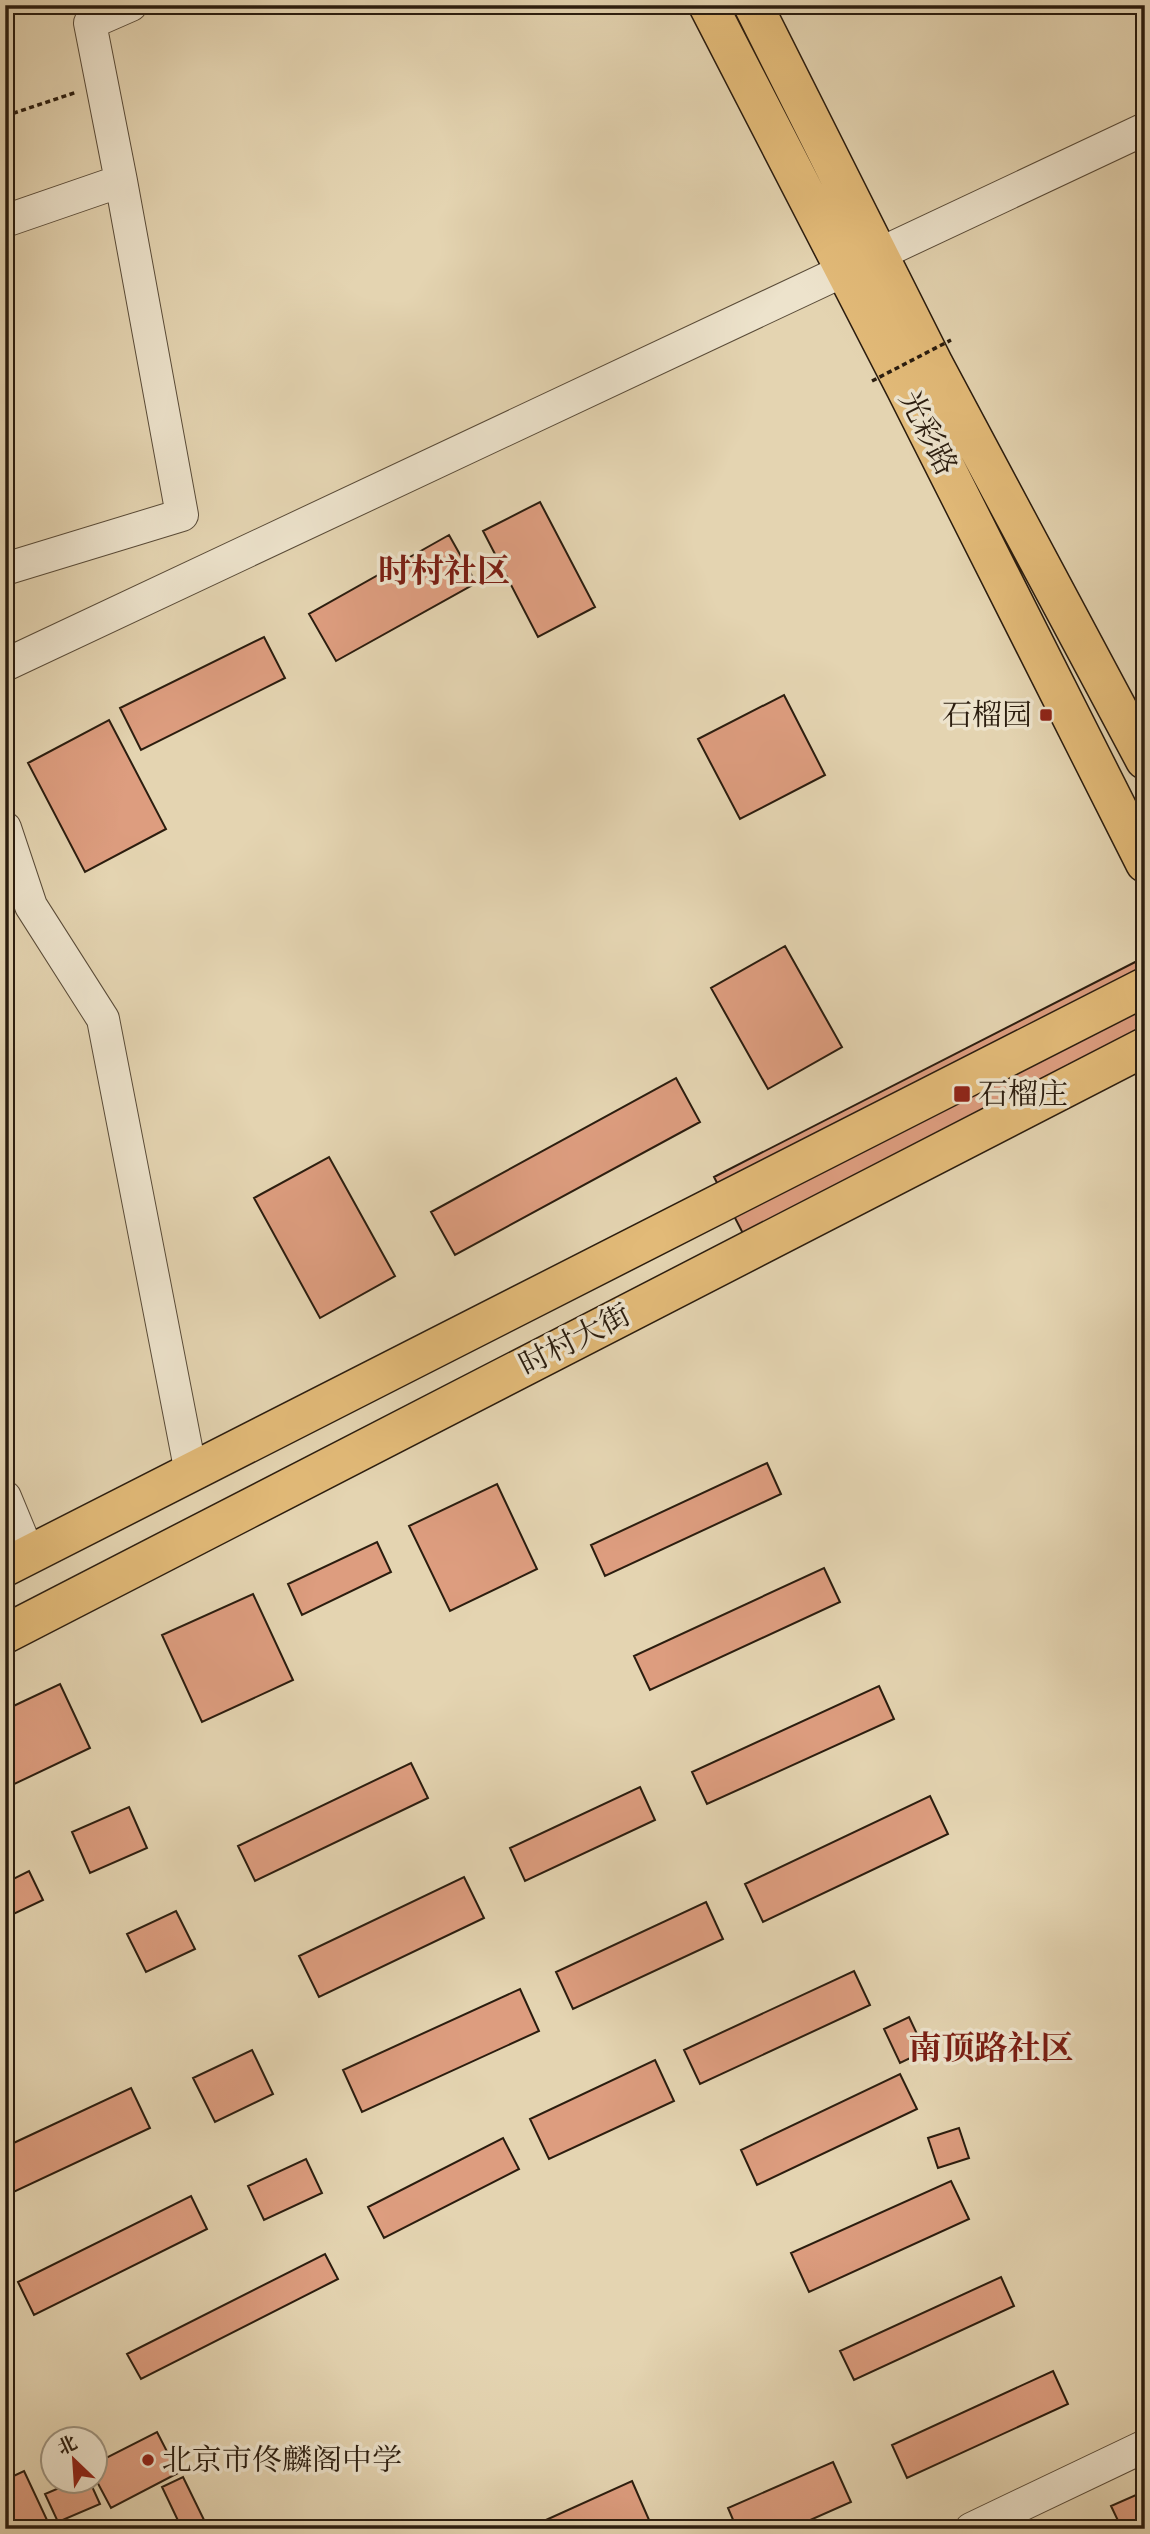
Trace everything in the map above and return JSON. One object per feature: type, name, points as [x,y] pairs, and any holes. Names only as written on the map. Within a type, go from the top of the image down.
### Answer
[{"type":"main road","name":"光彩路","points":[[708,5],[862,263],[934,365],[1145,760]]},
{"type":"main road","name":"光彩路","points":[[753,5],[862,263],[1145,863]]},
{"type":"main road","name":"时村大街","points":[[17,1561],[1145,987]]},
{"type":"main road","name":"时村大街","points":[[5,1633],[1145,1047]]},
{"type":"street","points":[[5,569],[182,515],[90,23],[131,5]]},
{"type":"street","points":[[5,665],[1145,129]]},
{"type":"street","points":[[5,221],[121,181]]},
{"type":"street","points":[[5,828],[31,906],[103,1019],[191,1473]]},
{"type":"street","points":[[5,1497],[17,1561]]},
{"type":"street","points":[[971,2529],[1145,2446]]},
{"type":"path","points":[[5,116],[102,84]]},
{"type":"path","points":[[872,381],[951,340]]},
{"type":"building","points":[[540,502],[595,607],[538,637],[483,531]]},
{"type":"building","points":[[449,535],[476,583],[336,661],[309,614]]},
{"type":"building","points":[[264,637],[285,678],[141,750],[120,708]]},
{"type":"building","points":[[784,695],[825,775],[740,819],[698,739]]},
{"type":"building","points":[[109,720],[166,829],[85,872],[28,763]]},
{"type":"building","points":[[785,946],[842,1047],[768,1089],[711,988]]},
{"type":"building","points":[[1145,957],[1145,1052],[753,1253],[714,1177]]},
{"type":"building","points":[[676,1078],[700,1122],[455,1255],[431,1212]]},
{"type":"building","points":[[329,1157],[395,1276],[320,1318],[254,1198]]},
{"type":"building","points":[[767,1463],[781,1494],[605,1576],[591,1545]]},
{"type":"building","points":[[497,1484],[537,1569],[450,1611],[409,1526]]},
{"type":"building","points":[[377,1542],[391,1572],[302,1615],[288,1584]]},
{"type":"building","points":[[824,1568],[840,1602],[650,1690],[634,1656]]},
{"type":"building","points":[[253,1594],[293,1680],[202,1722],[162,1635]]},
{"type":"building","points":[[60,1684],[90,1748],[8,1787],[5,1780],[5,1710]]},
{"type":"building","points":[[879,1686],[894,1719],[707,1804],[692,1772]]},
{"type":"building","points":[[411,1763],[428,1798],[255,1881],[238,1846]]},
{"type":"building","points":[[640,1787],[655,1820],[525,1881],[510,1848]]},
{"type":"building","points":[[930,1796],[948,1834],[763,1922],[745,1884]]},
{"type":"building","points":[[129,1807],[147,1848],[90,1873],[72,1832]]},
{"type":"building","points":[[29,1871],[43,1900],[5,1918],[5,1883]]},
{"type":"building","points":[[464,1877],[484,1918],[319,1997],[299,1956]]},
{"type":"building","points":[[706,1902],[723,1939],[573,2009],[556,1972]]},
{"type":"building","points":[[176,1911],[195,1949],[146,1972],[127,1934]]},
{"type":"building","points":[[854,1971],[870,2005],[700,2084],[684,2050]]},
{"type":"building","points":[[520,1989],[539,2031],[362,2112],[343,2070]]},
{"type":"building","points":[[909,2017],[925,2051],[900,2063],[884,2029]]},
{"type":"building","points":[[252,2050],[273,2094],[215,2122],[193,2078]]},
{"type":"building","points":[[655,2060],[674,2101],[549,2159],[530,2119]]},
{"type":"building","points":[[900,2074],[917,2109],[757,2185],[741,2150]]},
{"type":"building","points":[[131,2088],[150,2128],[5,2196],[5,2147]]},
{"type":"building","points":[[959,2128],[969,2158],[938,2168],[928,2138]]},
{"type":"building","points":[[503,2138],[519,2169],[384,2238],[368,2207]]},
{"type":"building","points":[[306,2159],[322,2193],[264,2220],[248,2186]]},
{"type":"building","points":[[951,2181],[969,2219],[809,2292],[791,2253]]},
{"type":"building","points":[[191,2196],[207,2229],[34,2315],[18,2282]]},
{"type":"building","points":[[325,2254],[338,2279],[141,2379],[127,2354]]},
{"type":"building","points":[[1001,2277],[1014,2306],[854,2380],[840,2351]]},
{"type":"building","points":[[1053,2371],[1068,2404],[907,2478],[892,2445]]},
{"type":"building","points":[[157,2432],[178,2473],[111,2508],[105,2496],[108,2496],[108,2457]]},
{"type":"building","points":[[833,2462],[851,2502],[790,2529],[737,2529],[728,2508]]},
{"type":"building","points":[[24,2471],[47,2520],[28,2529],[5,2529],[5,2480]]},
{"type":"building","points":[[183,2477],[207,2526],[201,2529],[182,2529],[162,2487]]},
{"type":"building","points":[[632,2481],[653,2529],[526,2529]]},
{"type":"building","points":[[1145,2491],[1145,2529],[1122,2529],[1111,2506]]},
{"type":"building","points":[[46,2496],[96,2496],[100,2504],[58,2522]]},
{"type":"place","name":"石榴园","points":[[1046,715]]},
{"type":"place","name":"石榴庄","points":[[962,1094]]},
{"type":"place","name":"北京市佟麟阁中学","points":[[148,2460]]},
{"type":"district","name":"时村社区","points":[[444,571]]},
{"type":"district","name":"南顶路社区","points":[[991,2048]]}]
